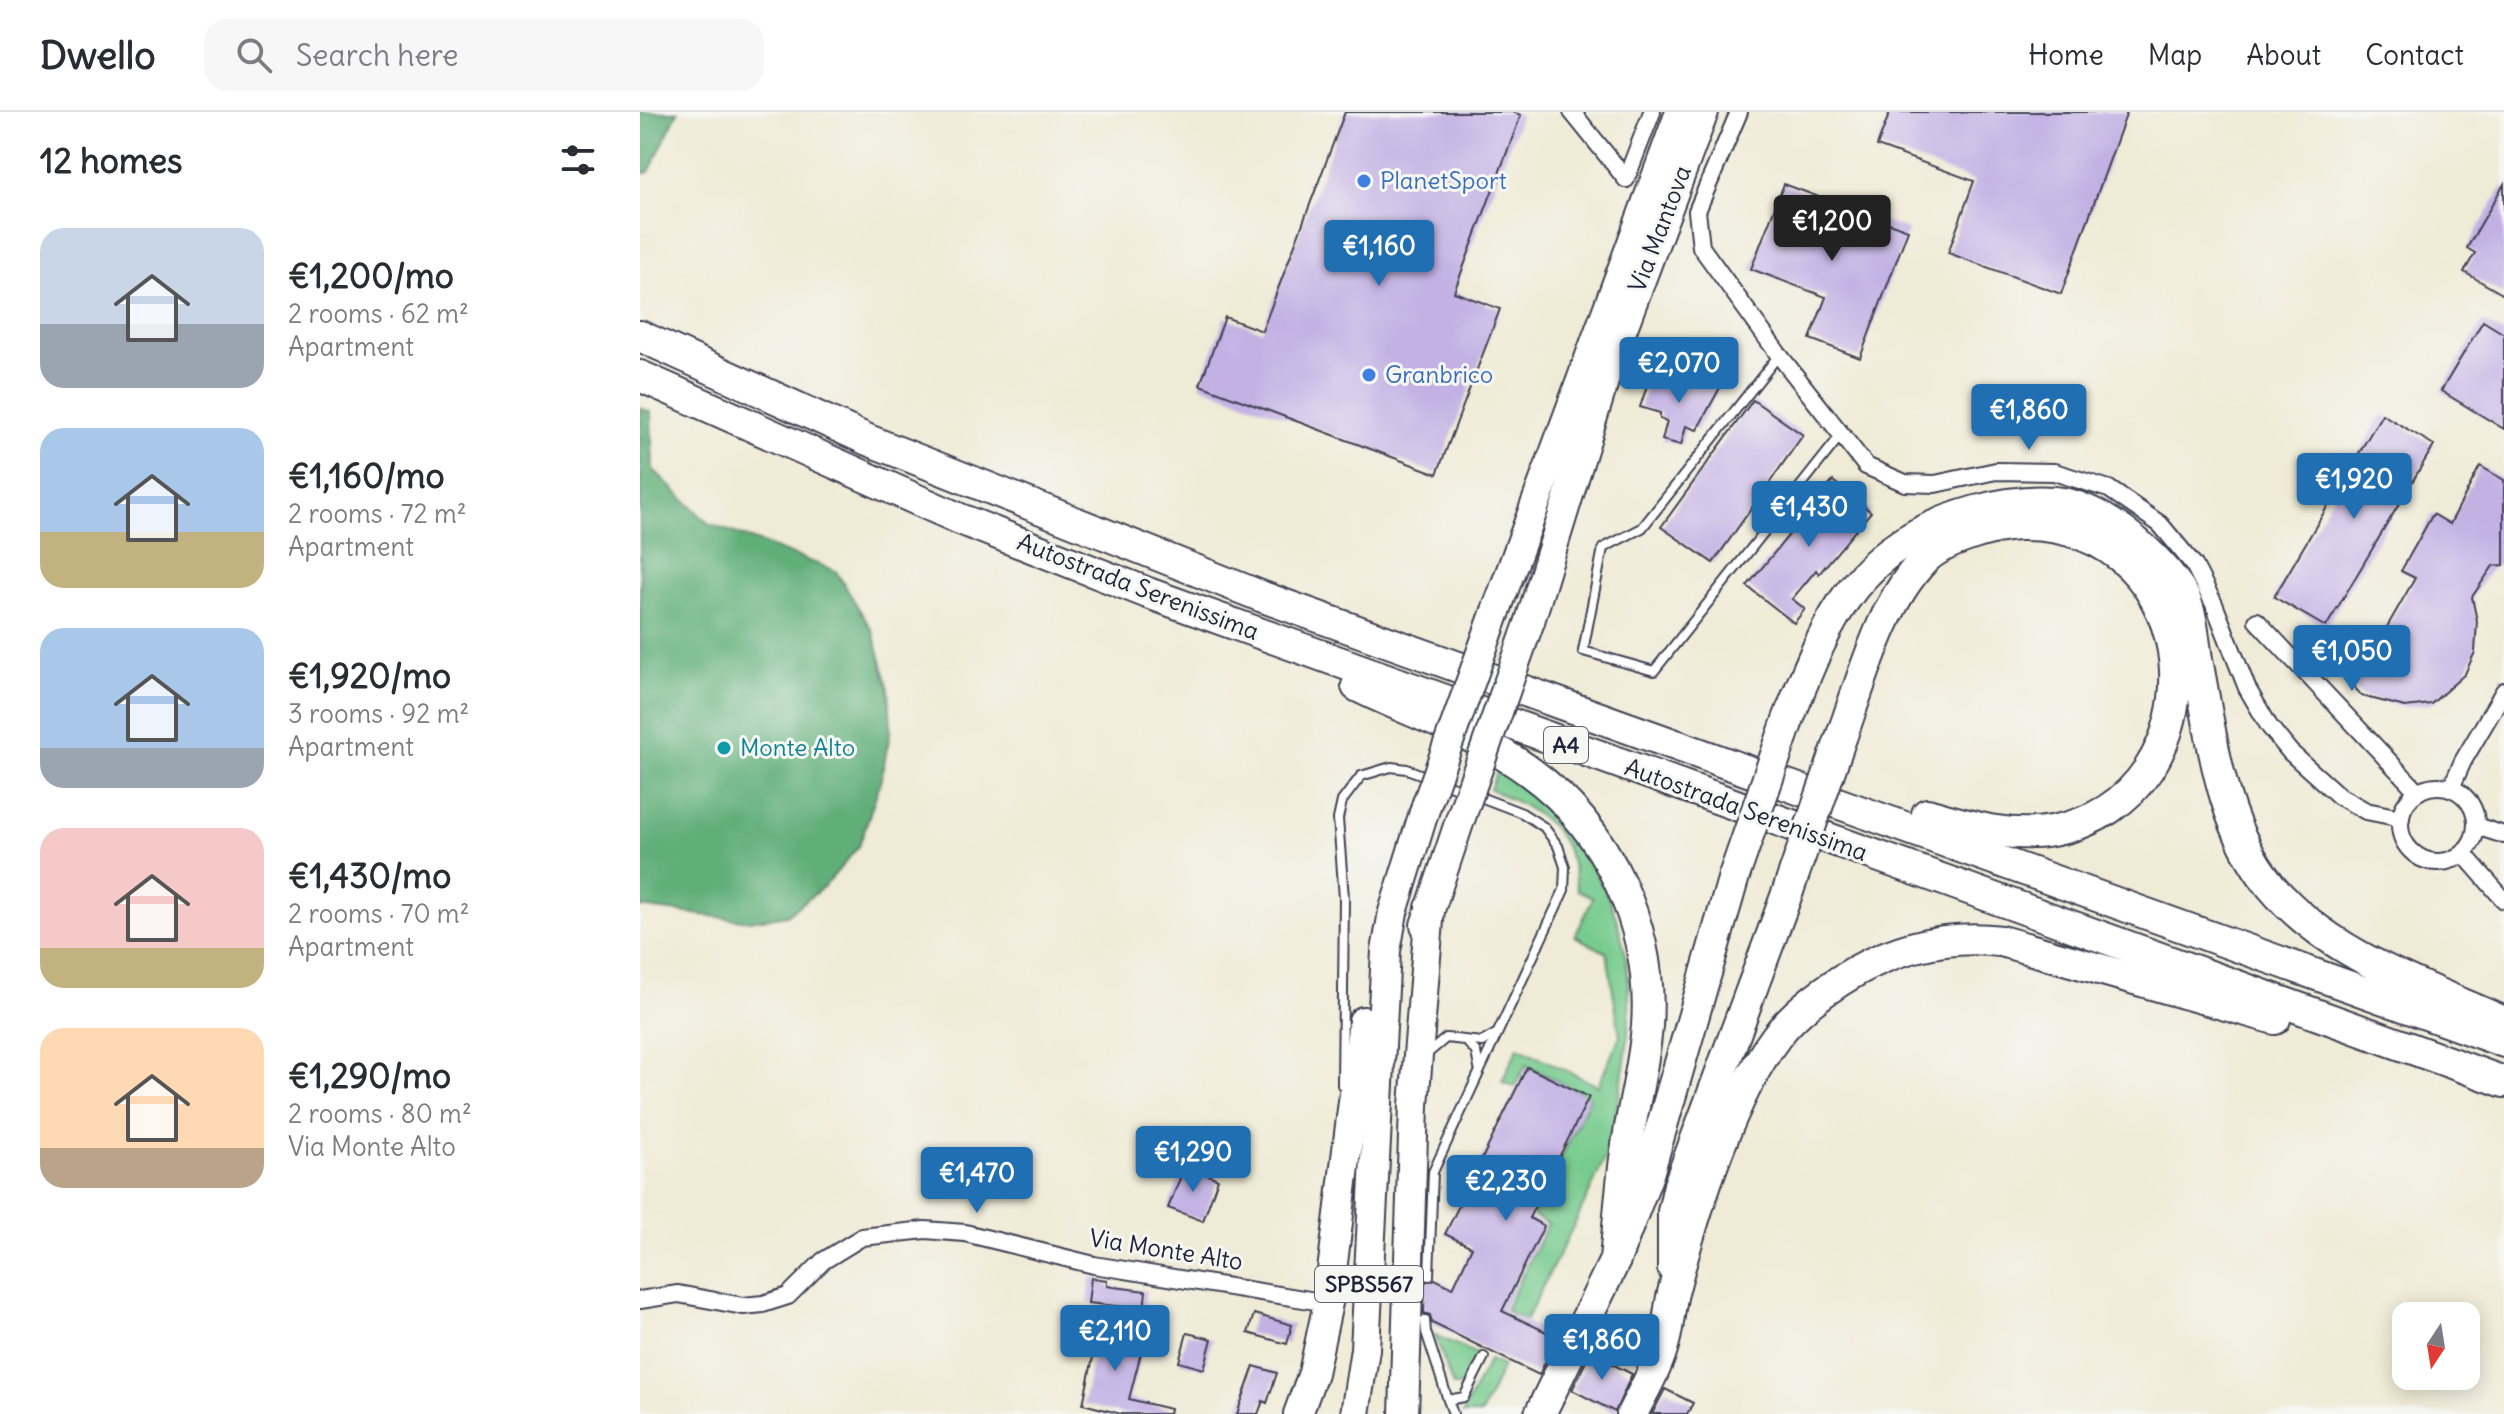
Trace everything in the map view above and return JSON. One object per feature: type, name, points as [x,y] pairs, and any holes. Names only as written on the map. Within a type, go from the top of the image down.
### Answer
[{"type":"highway","name":"Via Mantova","points":[[1393,912],[1426,806],[1680,112]]},
{"type":"highway","name":"Via Mantova","points":[[1430,908],[1530,621],[1609,365],[1704,112]]},
{"type":"highway","name":"Autostrada Serenissima","points":[[640,336],[868,440],[1263,597],[2504,1042]]},
{"type":"highway","name":"Autostrada Serenissima","points":[[640,376],[960,519],[1229,622],[2496,1080]]},
{"type":"highway","points":[[1540,1414],[1615,1260],[1648,1174],[1734,876],[1816,649],[1843,600],[1869,568],[1903,541],[1941,521],[2005,503],[2057,502],[2109,522],[2152,555],[2184,596],[2221,788],[2248,855],[2272,888],[2301,916],[2342,946],[2504,1022]]},
{"type":"highway","points":[[1673,1290],[1672,1227],[1676,1194],[1788,891],[1842,735],[1900,592],[1926,558],[1998,525],[2043,525],[2096,538],[2136,569],[2165,612],[2174,655],[2175,685],[2163,742],[2150,766],[2127,791],[2084,821],[2052,831],[1987,830],[1744,767]]},
{"type":"highway","points":[[1229,622],[1401,708],[1501,752],[1556,794],[1586,827],[1612,866],[1641,940],[1647,1001],[1647,1025],[1627,1141],[1615,1260]]},
{"type":"highway","points":[[1404,1414],[1414,1105],[1430,908]]},
{"type":"highway","name":"SPBS567","points":[[1378,1153],[1406,990],[1430,908]]},
{"type":"highway","points":[[1298,1414],[1316,1362],[1328,1303],[1365,1001],[1393,912]]},
{"type":"highway","name":"SPBS567","points":[[1355,1414],[1365,1349],[1378,1153],[1382,992],[1393,912]]},
{"type":"highway","points":[[1632,1414],[1664,1344],[1673,1290],[1715,1162],[1763,1058],[1784,1028],[1841,979],[1873,961],[1911,948],[1949,940],[2001,941],[2496,1080]]},
{"type":"street","points":[[1572,112],[1626,179],[1652,112]]},
{"type":"street","points":[[1739,112],[1697,211],[1701,247],[1779,355],[1866,466],[1905,483],[1935,484],[1996,471],[2054,472],[2109,489],[2160,524],[2194,565],[2214,604],[2247,688],[2269,726],[2290,752],[2339,796],[2366,811],[2401,818]]},
{"type":"street","points":[[2257,621],[2418,792]]},
{"type":"street","points":[[2451,788],[2502,697]]},
{"type":"street","points":[[2429,787],[2451,788],[2470,803],[2476,826],[2470,846],[2463,853],[2451,860],[2426,860],[2406,844],[2401,818],[2404,808],[2418,792],[2429,787]]},
{"type":"street","points":[[2476,826],[2504,835]]},
{"type":"street","points":[[2463,853],[2504,900]]},
{"type":"street","name":"Via Monte Alto","points":[[640,1300],[678,1294],[743,1306],[763,1304],[788,1296],[823,1261],[862,1237],[925,1230],[965,1233],[1094,1265],[1328,1303]]},
{"type":"lane","points":[[1779,355],[1642,528],[1603,548],[1583,651],[1654,671],[1841,435]]},
{"type":"lane","points":[[1342,1198],[1344,898],[1338,819],[1342,801],[1361,776],[1391,767],[1407,769],[1522,813],[1544,827],[1558,846],[1565,867],[1564,890],[1433,1172],[1429,1276]]},
{"type":"lane","points":[[1414,1105],[1430,1048],[1446,1038],[1482,1042],[1490,1039],[1502,1026]]},
{"type":"lane","points":[[1464,1040],[1476,1052],[1477,1077]]},
{"type":"lane","points":[[1425,1320],[1426,1332],[1453,1414]]},
{"type":"lane","points":[[1448,1400],[1464,1397],[1484,1357]]},
{"type":"green space","points":[[640,112],[678,112],[649,172],[640,174]]},
{"type":"green space","points":[[640,408],[651,412],[653,469],[708,523],[836,571],[873,632],[889,689],[891,729],[880,783],[859,846],[825,886],[787,915],[750,921],[640,907]]},
{"type":"green space","points":[[1499,766],[1536,798],[1567,831],[1592,866],[1610,903],[1623,942],[1629,984],[1629,1029],[1622,1079],[1603,1162],[1526,1320],[1505,1310],[1548,1224],[1533,1216],[1590,1098],[1526,1065],[1514,1087],[1502,1081],[1518,1047],[1598,1086],[1620,1036],[1607,953],[1575,936],[1593,898],[1577,890],[1568,852],[1551,826],[1525,806],[1490,789]]},
{"type":"green space","points":[[1435,1335],[1479,1355],[1462,1386],[1453,1386]]},
{"type":"green space","points":[[1489,1360],[1503,1366],[1481,1414],[1462,1414]]},
{"type":"building","points":[[1345,112],[1512,112],[1521,115],[1454,292],[1500,309],[1437,474],[1200,385],[1225,317],[1262,331]]},
{"type":"building","points":[[1890,112],[2127,112],[2061,294],[1948,253],[1974,181],[1877,146]]},
{"type":"building","points":[[1784,184],[1908,230],[1860,358],[1810,339],[1826,297],[1751,269]]},
{"type":"building","points":[[2504,184],[2504,295],[2464,272],[2475,253],[2467,248]]},
{"type":"building","points":[[2483,321],[2504,334],[2504,429],[2441,391]]},
{"type":"building","points":[[1651,374],[1689,386],[1723,382],[1697,430],[1686,426],[1681,445],[1662,440],[1667,421],[1660,419],[1660,413],[1640,407]]},
{"type":"building","points":[[1753,400],[1803,435],[1713,563],[1661,527]]},
{"type":"building","points":[[2382,414],[2434,445],[2326,627],[2274,597]]},
{"type":"building","points":[[2480,466],[2504,480],[2504,565],[2493,566],[2472,597],[2477,621],[2475,652],[2465,674],[2431,704],[2405,707],[2362,696],[2341,673],[2349,659],[2364,667],[2415,578],[2401,571],[2433,514],[2450,524]]},
{"type":"building","points":[[1833,481],[1871,512],[1819,574],[1816,570],[1792,599],[1805,609],[1794,623],[1747,586]]},
{"type":"building","points":[[1527,1067],[1589,1097],[1529,1218],[1544,1226],[1502,1311],[1557,1337],[1539,1375],[1432,1323],[1430,1315],[1424,1313],[1425,1282],[1435,1279],[1453,1288],[1472,1247],[1445,1234]]},
{"type":"building","points":[[1185,1166],[1218,1179],[1203,1221],[1168,1208]]},
{"type":"building","points":[[1091,1278],[1107,1280],[1107,1286],[1146,1291],[1144,1309],[1088,1303]]},
{"type":"building","points":[[1254,1314],[1292,1325],[1287,1344],[1248,1333]]},
{"type":"building","points":[[1084,1326],[1144,1341],[1129,1399],[1170,1409],[1169,1414],[1121,1414],[1083,1404],[1095,1348],[1080,1344]]},
{"type":"building","points":[[1187,1333],[1212,1339],[1204,1369],[1179,1362]]},
{"type":"building","points":[[1590,1353],[1632,1374],[1615,1412],[1572,1390]]},
{"type":"building","points":[[1254,1366],[1277,1373],[1267,1403],[1263,1401],[1258,1414],[1237,1414]]},
{"type":"building","points":[[1665,1389],[1693,1403],[1687,1414],[1652,1414]]},
{"type":"place","name":"PlanetSport","points":[[1364,181]]},
{"type":"place","name":"Granbrico","points":[[1369,375]]},
{"type":"place","name":"Monte Alto","points":[[724,748]]}]
